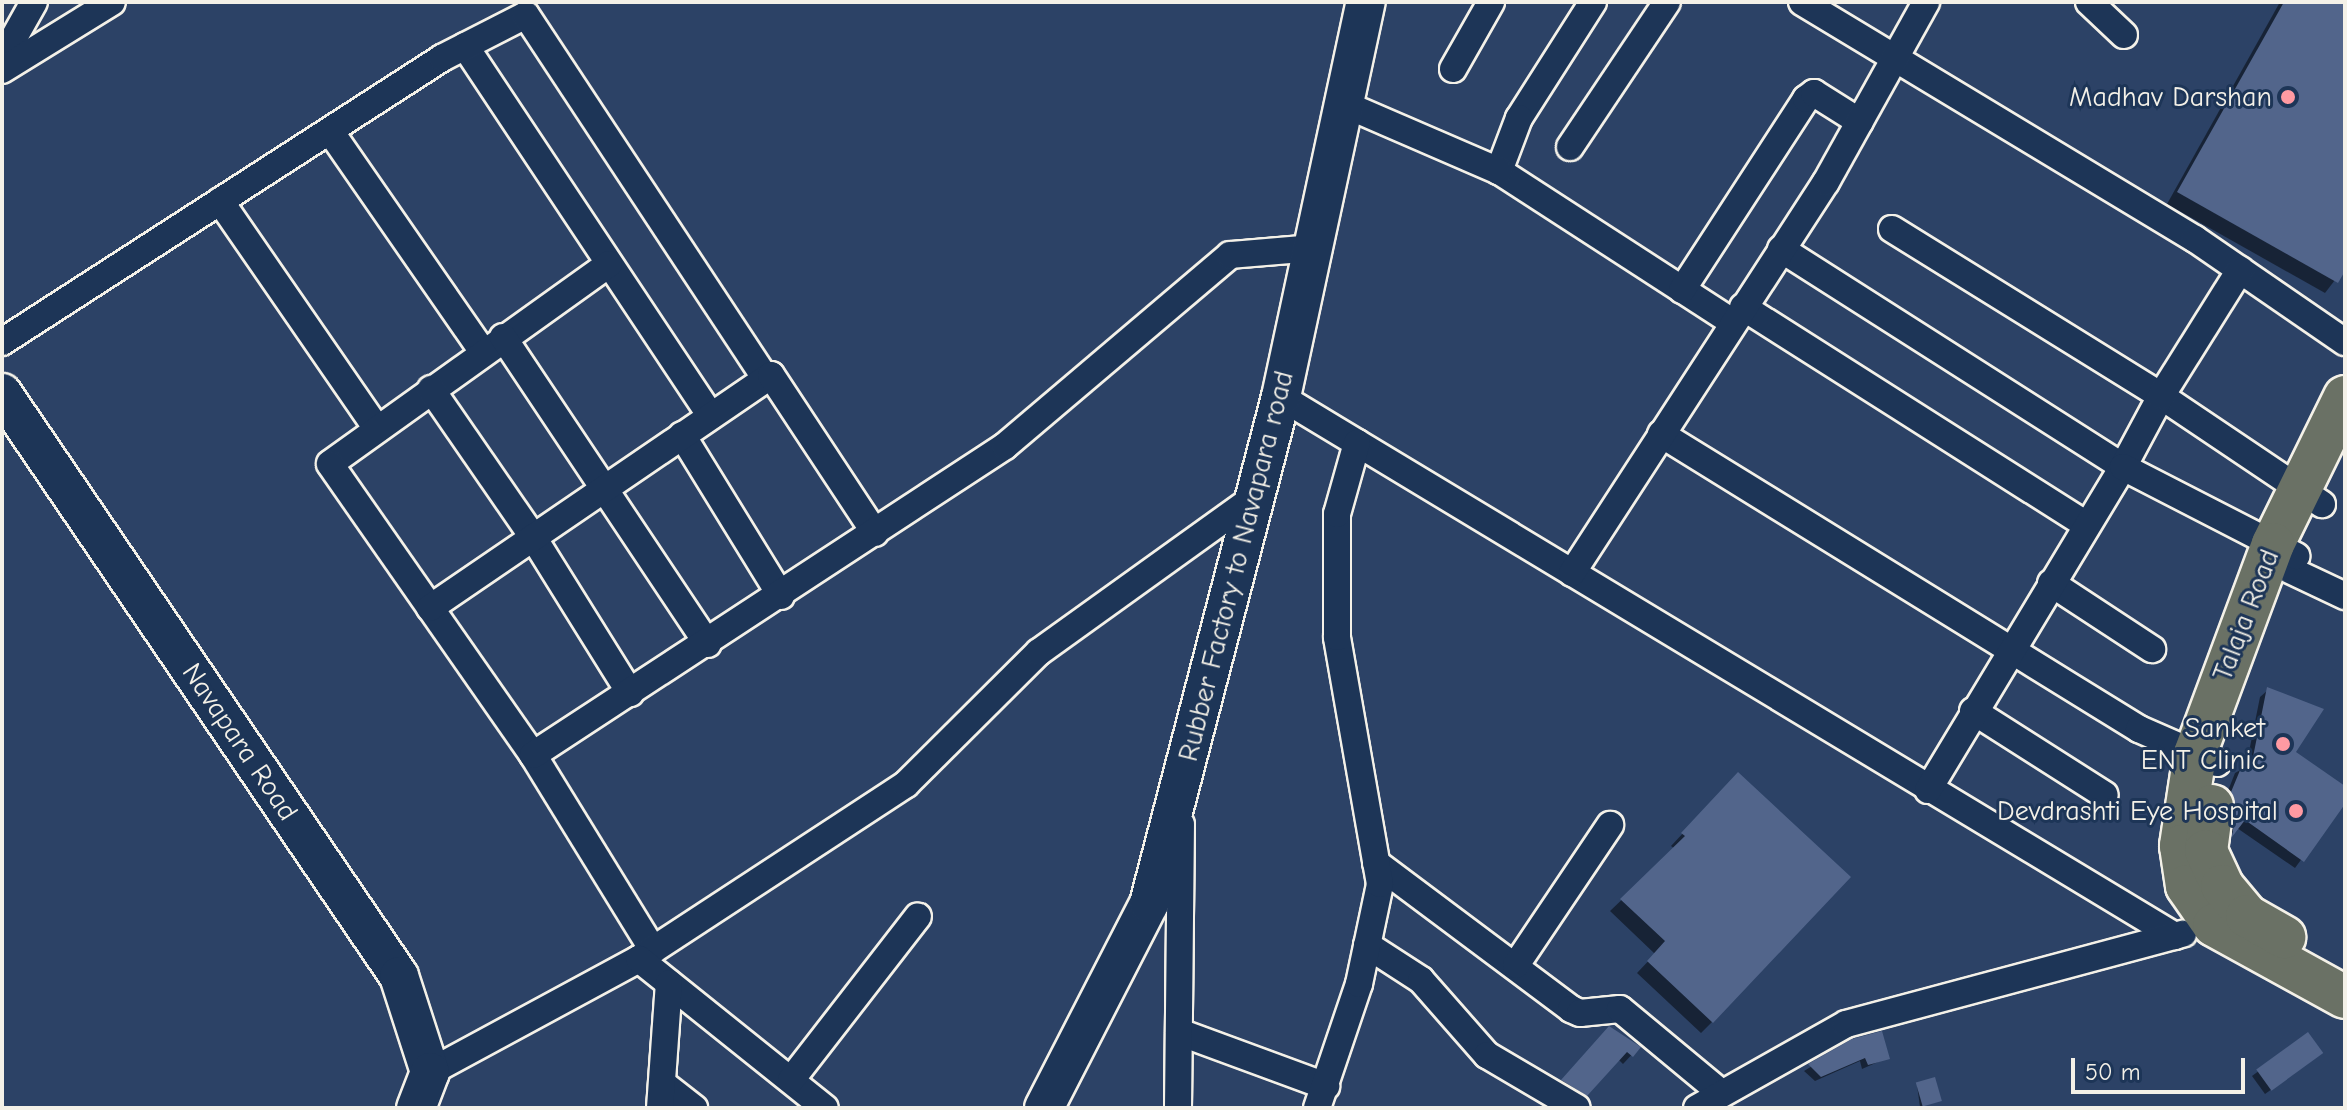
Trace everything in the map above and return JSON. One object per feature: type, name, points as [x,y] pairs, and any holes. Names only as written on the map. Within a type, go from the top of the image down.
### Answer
[{"type":"main road","name":"Talaja Road","points":[[2345,397],[2310,496],[2206,758],[2181,846],[2196,866],[2192,899],[2212,926],[2345,997]]},
{"type":"main road","name":"Talaja Road","points":[[2310,496],[2345,455]]},
{"type":"main road","name":"Talaja Road","points":[[2212,926],[2345,973]]},
{"type":"street","points":[[2,59],[34,2]]},
{"type":"street","points":[[2,70],[112,2]]},
{"type":"street","name":"Rubber Factory to Navapara road","points":[[1044,1108],[1149,904],[1281,397],[1366,2]]},
{"type":"street","points":[[1453,69],[1491,2]]},
{"type":"street","points":[[1499,171],[1519,118],[1593,2]]},
{"type":"street","points":[[1570,147],[1667,2]]},
{"type":"street","points":[[1802,2],[2240,270],[2345,342]]},
{"type":"street","points":[[1572,573],[1860,122],[1926,2]]},
{"type":"street","points":[[2089,2],[2124,35]]},
{"type":"street","points":[[2,342],[465,46],[526,15],[765,378]]},
{"type":"street","points":[[465,46],[711,416]]},
{"type":"street","points":[[1682,290],[1806,99],[1814,93],[1860,122]]},
{"type":"street","points":[[1344,104],[1499,171],[1682,290],[1737,315],[2087,525]]},
{"type":"street","points":[[330,131],[604,489],[708,644]]},
{"type":"street","points":[[220,201],[377,429]]},
{"type":"street","points":[[1892,229],[2161,396],[2310,496]]},
{"type":"street","points":[[533,755],[708,644],[1005,446],[1230,255],[1313,248]]},
{"type":"street","points":[[1781,249],[2123,467],[2286,557],[2345,596]]},
{"type":"street","points":[[609,264],[493,344],[330,464],[533,755],[646,954],[669,983],[825,1108]]},
{"type":"street","points":[[1928,790],[2010,647],[2123,467],[2161,396],[2240,270]]},
{"type":"street","points":[[430,608],[771,375],[875,533]]},
{"type":"street","points":[[431,389],[533,537],[630,693]]},
{"type":"street","name":"Navapara Road","points":[[2,393],[399,976],[430,1072]]},
{"type":"street","points":[[1281,397],[1928,790],[2212,926]]},
{"type":"street","points":[[1661,434],[2139,729],[2206,758]]},
{"type":"street","points":[[682,435],[781,596]]},
{"type":"street","points":[[1179,1032],[1322,1097],[1367,945],[1380,884],[1337,637],[1337,514],[1357,443]]},
{"type":"street","points":[[416,1108],[430,1072],[646,954],[906,784],[1039,652],[1255,497]]},
{"type":"street","points":[[2051,583],[2152,649]]},
{"type":"street","points":[[1973,711],[2105,795]]},
{"type":"street","points":[[1178,1108],[1181,782]]},
{"type":"street","points":[[1516,965],[1610,825]]},
{"type":"street","points":[[1376,863],[1580,1013],[1620,1009],[1720,1092]]},
{"type":"street","points":[[791,1080],[918,916]]},
{"type":"street","points":[[1697,1108],[1720,1092],[1846,1024],[2212,926]]},
{"type":"street","points":[[1367,945],[1421,980],[1487,1055],[1577,1108]]},
{"type":"street","points":[[669,983],[661,1095],[694,1108]]},
{"type":"building","name":"Madhav Darshan","points":[[2284,2],[2345,2],[2345,271],[2338,283],[2177,192]]},
{"type":"building","points":[[2267,687],[2324,709],[2296,752],[2345,786],[2345,804],[2304,862],[2245,820],[2232,837],[2236,808],[2231,792],[2243,763],[2251,767]]},
{"type":"building","points":[[1738,772],[1851,877],[1713,1023],[1647,961],[1665,941],[1620,899],[1685,836],[1681,833]]},
{"type":"building","points":[[1609,1026],[1641,1047],[1633,1057],[1627,1052],[1587,1096],[1561,1080]]},
{"type":"building","points":[[1882,1031],[1890,1059],[1868,1065],[1865,1058],[1821,1077],[1808,1064],[1852,1039]]},
{"type":"building","points":[[2308,1032],[2323,1053],[2272,1091],[2256,1070]]},
{"type":"building","points":[[1935,1077],[1942,1101],[1923,1107],[1916,1083]]},
{"type":"place","name":"Madhav Darshan","points":[[2288,97]]},
{"type":"place","name":"Sanket ENT Clinic","points":[[2283,744]]},
{"type":"place","name":"Devdrashti Eye Hospital","points":[[2296,811]]}]
